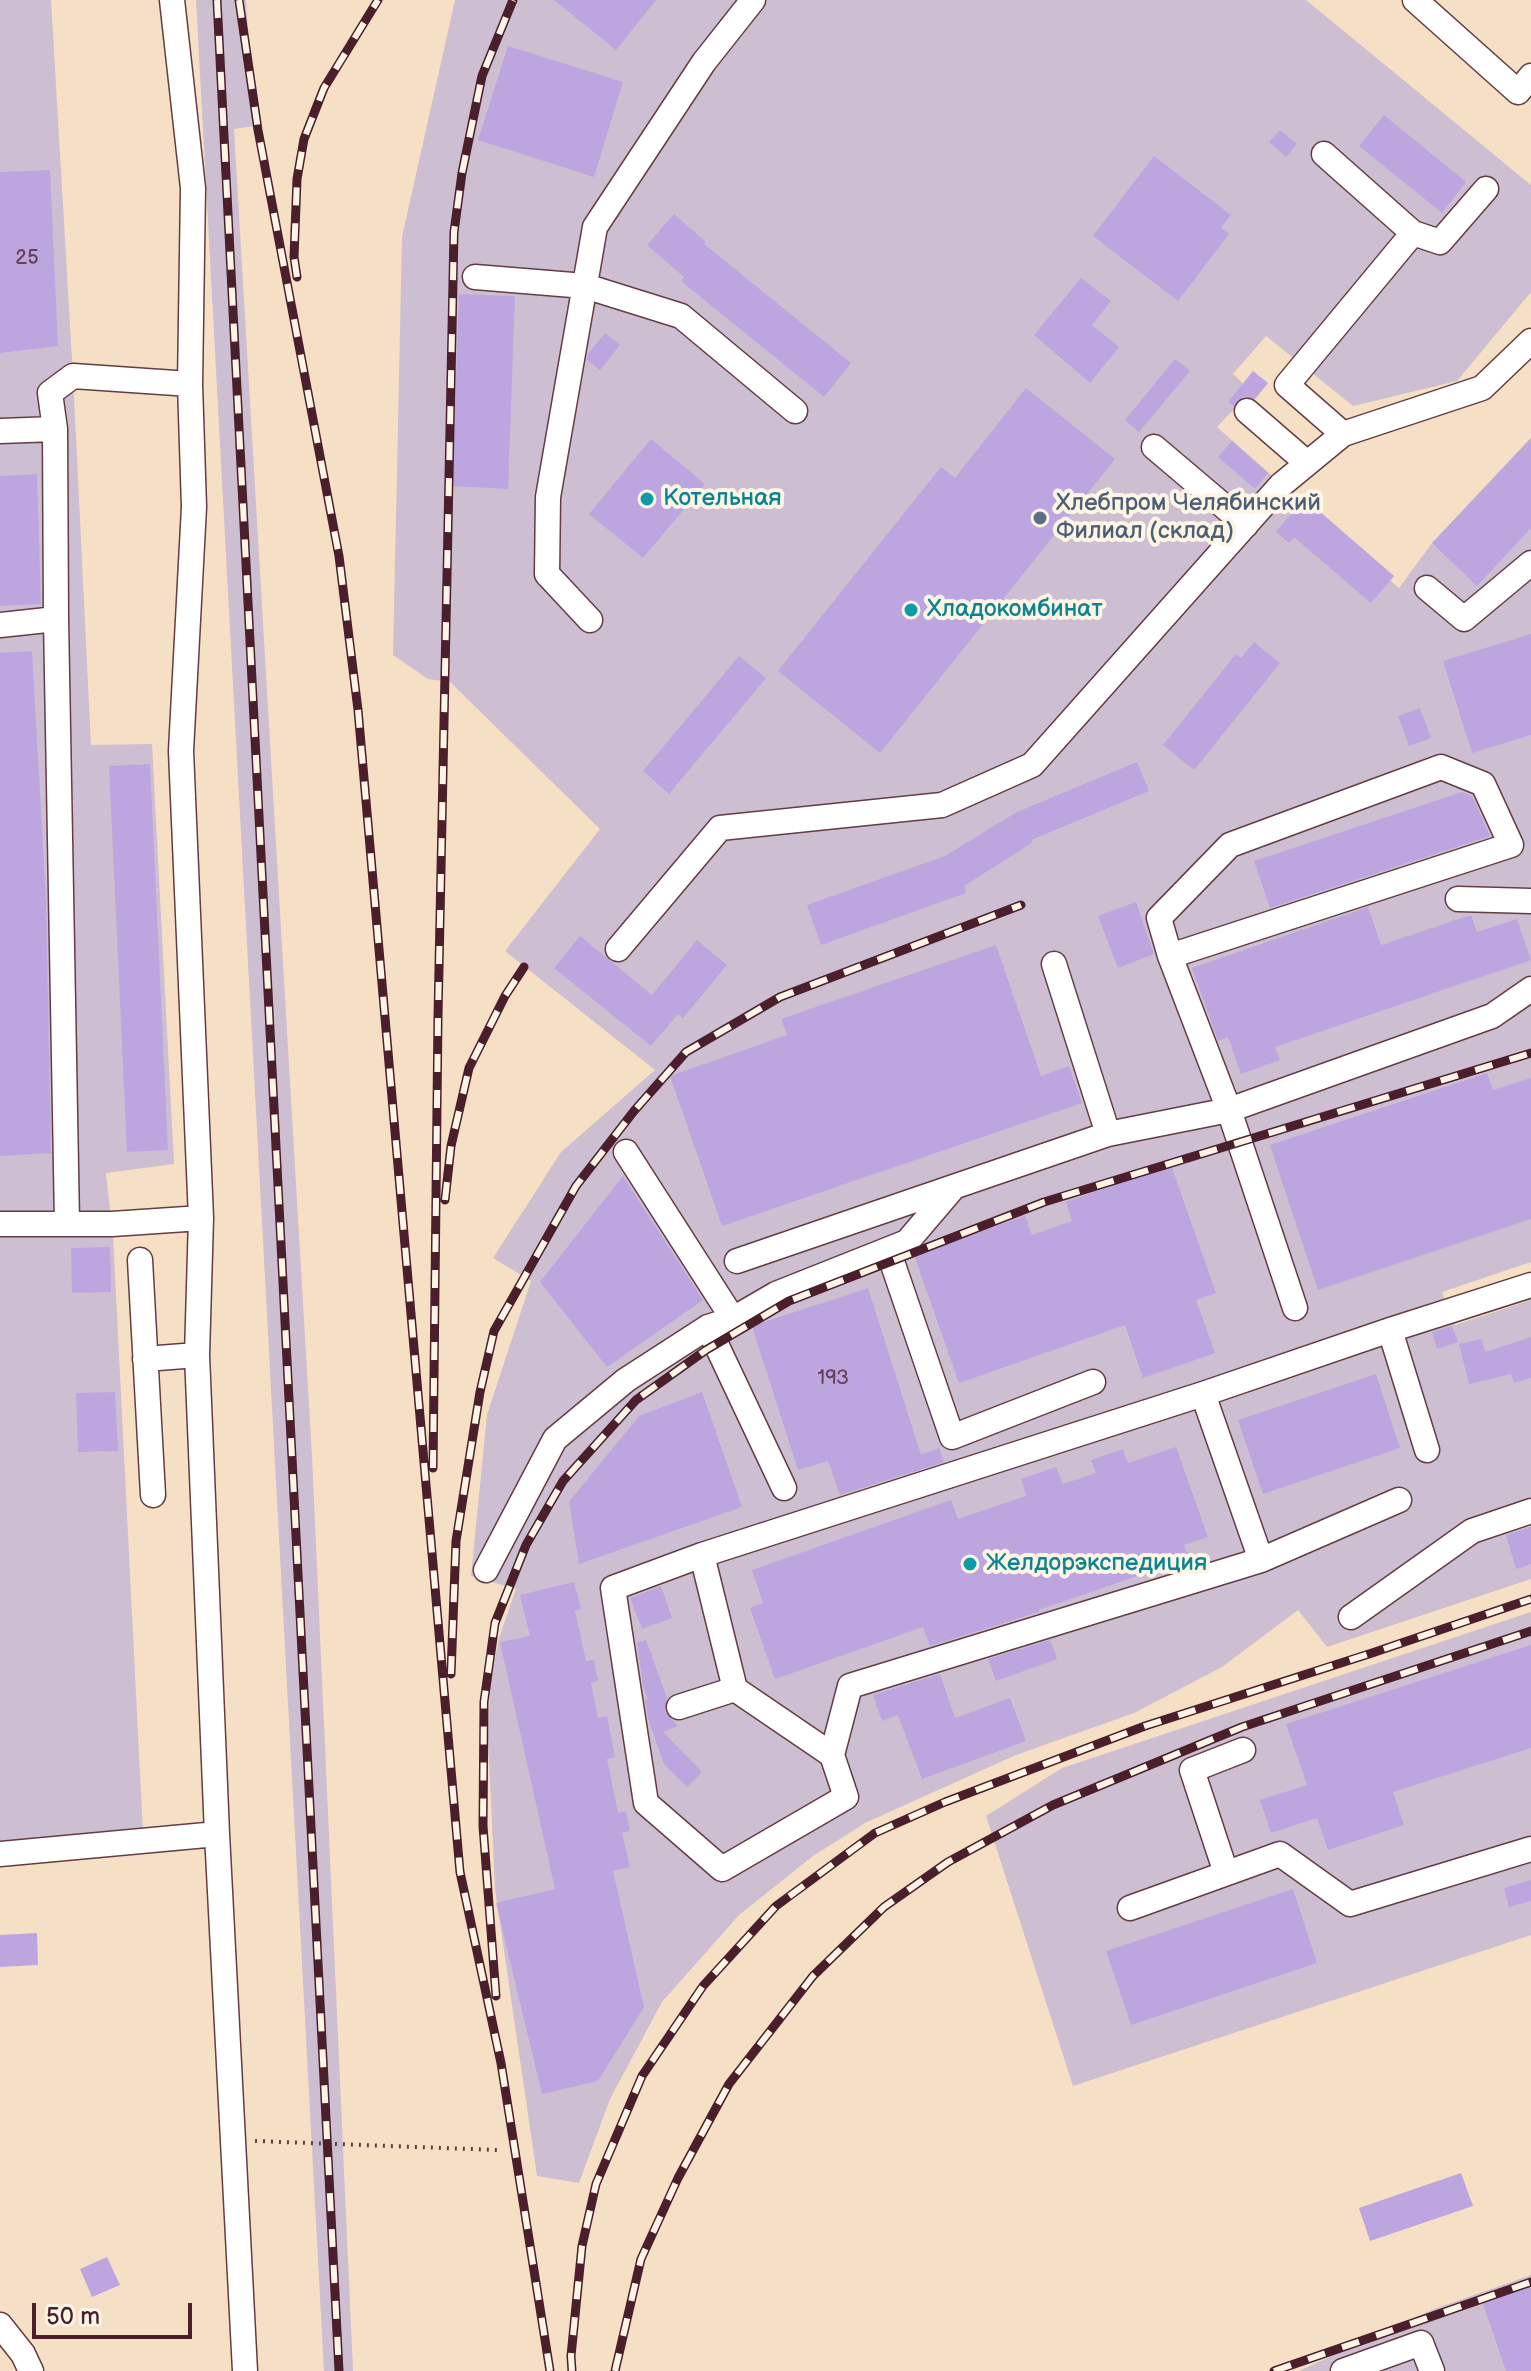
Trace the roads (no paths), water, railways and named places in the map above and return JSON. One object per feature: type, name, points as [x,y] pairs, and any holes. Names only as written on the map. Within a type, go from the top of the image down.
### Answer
[{"type":"street","points":[[172,0],[193,188],[190,384],[194,507],[181,751],[201,1218],[197,1355],[217,1834],[245,2371]]},
{"type":"street","points":[[590,620],[547,574],[548,497],[595,227],[704,62],[753,0]]},
{"type":"street","points":[[1415,0],[1518,92],[1531,76]]},
{"type":"street","points":[[1324,154],[1413,233],[1440,242],[1486,189]]},
{"type":"street","points":[[1343,434],[1287,385],[1413,233]]},
{"type":"street","points":[[475,277],[585,286],[681,316],[795,411]]},
{"type":"street","points":[[618,949],[720,828],[942,805],[1032,765],[1281,485],[1343,434],[1482,388],[1531,341]]},
{"type":"street","points":[[67,1222],[55,429],[50,393],[73,376],[190,384]]},
{"type":"street","points":[[1247,411],[1307,463]]},
{"type":"street","points":[[0,431],[55,429]]},
{"type":"street","points":[[1154,447],[1246,525]]},
{"type":"street","points":[[1427,588],[1464,619],[1531,563]]},
{"type":"street","points":[[0,625],[56,619]]},
{"type":"street","points":[[1170,956],[1511,845],[1483,784],[1441,767],[1230,845],[1159,918],[1170,956],[1229,1110],[1295,1308]]},
{"type":"street","points":[[1458,899],[1531,901]]},
{"type":"street","points":[[1054,964],[1108,1134]]},
{"type":"street","points":[[737,1261],[1108,1134],[1229,1110],[1492,1016],[1531,989]]},
{"type":"street","points":[[626,1152],[733,1319]]},
{"type":"street","points":[[486,1570],[555,1439],[626,1380],[708,1327],[733,1319],[776,1294],[907,1242],[955,1186]]},
{"type":"street","points":[[0,1224],[112,1224],[201,1218]]},
{"type":"street","points":[[888,1250],[952,1437],[1093,1382]]},
{"type":"street","points":[[140,1260],[153,1495]]},
{"type":"street","points":[[1399,1500],[1261,1560],[850,1686],[832,1755],[846,1797],[722,1869],[646,1803],[613,1588],[702,1555],[1531,1285]]},
{"type":"street","points":[[708,1327],[784,1488]]},
{"type":"street","points":[[1390,1330],[1427,1450]]},
{"type":"street","points":[[145,1359],[197,1355]]},
{"type":"street","points":[[1203,1394],[1261,1560]]},
{"type":"street","points":[[1351,1617],[1472,1531],[1531,1511]]},
{"type":"street","points":[[702,1555],[735,1689],[832,1755]]},
{"type":"street","points":[[679,1707],[735,1689]]},
{"type":"street","points":[[1226,1873],[1192,1770],[1243,1750]]},
{"type":"street","points":[[0,1854],[217,1834]]},
{"type":"street","points":[[1130,1908],[1280,1854],[1350,1904],[1531,1849]]},
{"type":"street","points":[[0,2325],[23,2354],[31,2371]]},
{"type":"street","points":[[1343,2371],[1421,2343],[1432,2371]]},
{"type":"railway","points":[[217,0],[339,2371]]},
{"type":"railway","points":[[239,0],[258,130],[339,556],[358,710],[460,1872],[501,2063],[550,2371]]},
{"type":"railway","points":[[297,277],[294,257],[297,179],[304,139],[324,88],[378,0]]},
{"type":"railway","points":[[433,1468],[438,1016],[454,232],[462,173],[482,76],[513,0]]},
{"type":"railway","points":[[451,1674],[456,1541],[480,1392],[494,1331],[576,1186],[634,1111],[686,1052],[780,997],[1021,905]]},
{"type":"railway","points":[[445,1200],[451,1146],[469,1068],[505,996],[524,967]]},
{"type":"railway","points":[[496,1996],[483,1826],[484,1702],[495,1623],[526,1545],[563,1481],[636,1400],[706,1350],[789,1301],[1044,1202],[1531,1053]]},
{"type":"railway","points":[[572,2371],[582,2246],[596,2184],[642,2076],[703,1986],[776,1906],[875,1833],[945,1802],[1145,1726],[1531,1599]]},
{"type":"railway","points":[[615,2371],[641,2259],[678,2178],[729,2084],[813,1976],[884,1907],[948,1862],[1053,1805],[1242,1727],[1531,1631]]},
{"type":"railway","points":[[1274,2371],[1531,2282]]},
{"type":"place","name":"Котельная","points":[[647,499]]},
{"type":"place","name":"Хлебпром Челябинский Филиал (склад)","points":[[1040,518]]},
{"type":"place","name":"Хладокомбинат","points":[[911,610]]},
{"type":"place","name":"Желдорэкспедиция","points":[[970,1564]]}]
